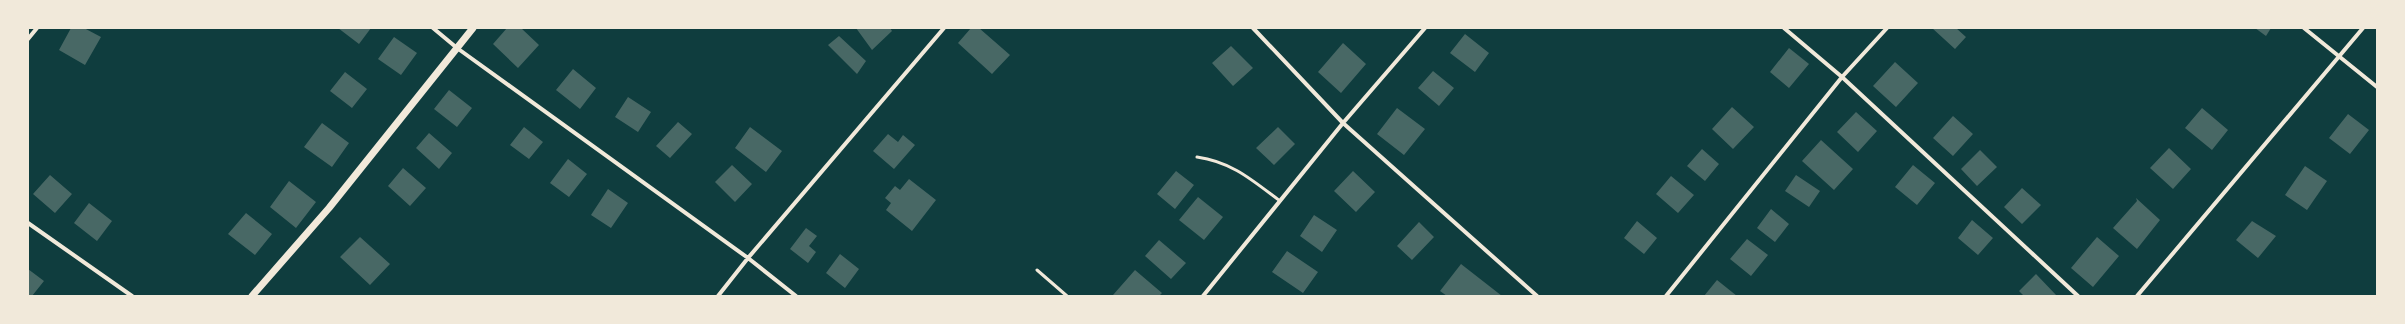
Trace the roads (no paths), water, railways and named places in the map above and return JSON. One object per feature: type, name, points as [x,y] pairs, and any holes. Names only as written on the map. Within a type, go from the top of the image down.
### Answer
[{"type":"street","points":[[28,39],[37,28]]},
{"type":"street","points":[[433,28],[457,48],[748,258],[796,296]]},
{"type":"street","points":[[252,296],[329,208],[473,28]]},
{"type":"street","points":[[718,296],[748,258],[944,28]]},
{"type":"street","points":[[1253,28],[1343,123],[1537,296]]},
{"type":"street","points":[[1203,296],[1343,123],[1425,28]]},
{"type":"street","points":[[1784,28],[1842,77],[2078,296]]},
{"type":"street","points":[[1666,296],[1842,77],[1887,28]]},
{"type":"street","points":[[2304,28],[2377,87]]},
{"type":"street","points":[[2137,296],[2364,28]]},
{"type":"street","points":[[28,223],[132,296]]},
{"type":"lane","points":[[1197,157],[1216,160],[1237,170],[1280,201]]},
{"type":"lane","points":[[1037,270],[1068,296]]}]
